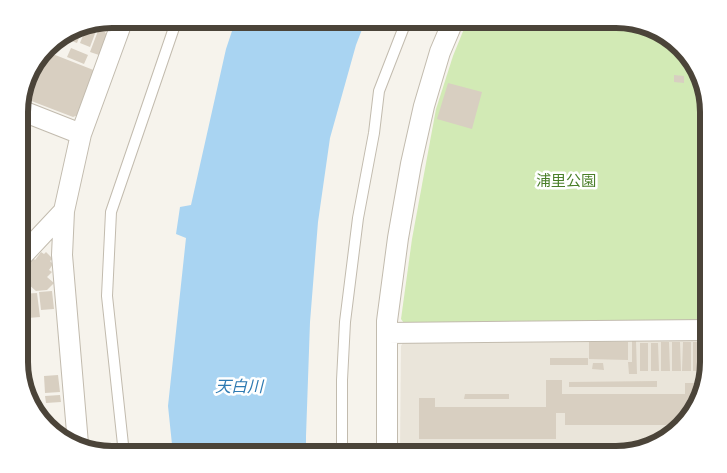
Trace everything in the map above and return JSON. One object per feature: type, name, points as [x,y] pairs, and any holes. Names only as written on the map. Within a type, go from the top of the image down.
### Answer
[{"type":"street","points":[[78,438],[62,255],[64,211],[81,134],[117,28]]},
{"type":"street","points":[[387,445],[387,333],[398,238],[424,106],[440,52],[450,28]]},
{"type":"street","points":[[28,113],[81,134]]},
{"type":"street","points":[[28,249],[64,211]]},
{"type":"street","points":[[387,333],[699,330]]},
{"type":"lane","points":[[123,446],[107,296],[111,212],[175,28]]},
{"type":"lane","points":[[342,446],[342,380],[345,322],[358,218],[374,133],[378,91],[403,28]]},
{"type":"shaded area","points":[[699,337],[698,378],[691,399],[675,421],[658,434],[632,444],[400,445],[401,346],[404,341]]},
{"type":"green space","name":"浦里公園","points":[[464,28],[627,28],[653,36],[675,52],[693,79],[697,89],[699,106],[699,323],[406,326],[401,319],[412,239],[436,109]]},
{"type":"water","name":"天白川","points":[[233,28],[363,28],[330,138],[318,222],[310,322],[306,446],[172,446],[168,406],[186,238],[176,234],[180,207],[191,205],[226,49]]},
{"type":"building","points":[[107,28],[105,33],[108,34],[99,55],[90,52],[99,29]]},
{"type":"building","points":[[97,29],[90,47],[80,43],[84,32]]},
{"type":"building","points":[[81,33],[77,43],[69,39]]},
{"type":"building","points":[[71,48],[88,55],[84,64],[67,57]]},
{"type":"building","points":[[51,53],[96,71],[78,115],[73,117],[28,100],[32,84],[39,69]]},
{"type":"building","points":[[674,75],[684,76],[684,83],[674,82]]},
{"type":"building","points":[[448,83],[482,92],[472,129],[437,119]]},
{"type":"building","points":[[41,252],[44,254],[46,252],[53,259],[50,261],[53,264],[49,270],[52,272],[47,277],[54,283],[47,290],[36,291],[28,284],[28,263],[33,258],[35,260]]},
{"type":"building","points":[[52,291],[54,309],[41,310],[39,292]]},
{"type":"building","points":[[37,293],[40,317],[28,318],[28,294]]},
{"type":"building","points":[[632,341],[636,341],[637,374],[629,374],[628,362],[632,362]]},
{"type":"building","points":[[589,342],[628,342],[628,360],[589,359]]},
{"type":"building","points":[[661,342],[669,342],[670,371],[661,371]]},
{"type":"building","points":[[672,342],[680,342],[681,371],[672,371]]},
{"type":"building","points":[[683,342],[691,342],[691,371],[682,371]]},
{"type":"building","points":[[693,342],[699,342],[699,371],[693,371]]},
{"type":"building","points":[[640,343],[648,343],[648,371],[640,371]]},
{"type":"building","points":[[651,343],[658,343],[659,371],[651,371]]},
{"type":"building","points":[[550,358],[588,358],[588,365],[550,365]]},
{"type":"building","points":[[593,363],[603,363],[604,370],[592,369]]},
{"type":"building","points":[[58,375],[60,392],[45,393],[44,376]]},
{"type":"building","points":[[546,380],[562,380],[562,394],[685,394],[685,383],[697,383],[691,399],[670,425],[565,425],[565,413],[556,413],[556,439],[419,439],[419,398],[435,398],[435,407],[546,407]]},
{"type":"building","points":[[657,381],[657,387],[569,387],[569,382]]},
{"type":"building","points":[[465,394],[509,394],[509,399],[464,399]]},
{"type":"building","points":[[60,395],[61,402],[46,403],[45,396]]}]
